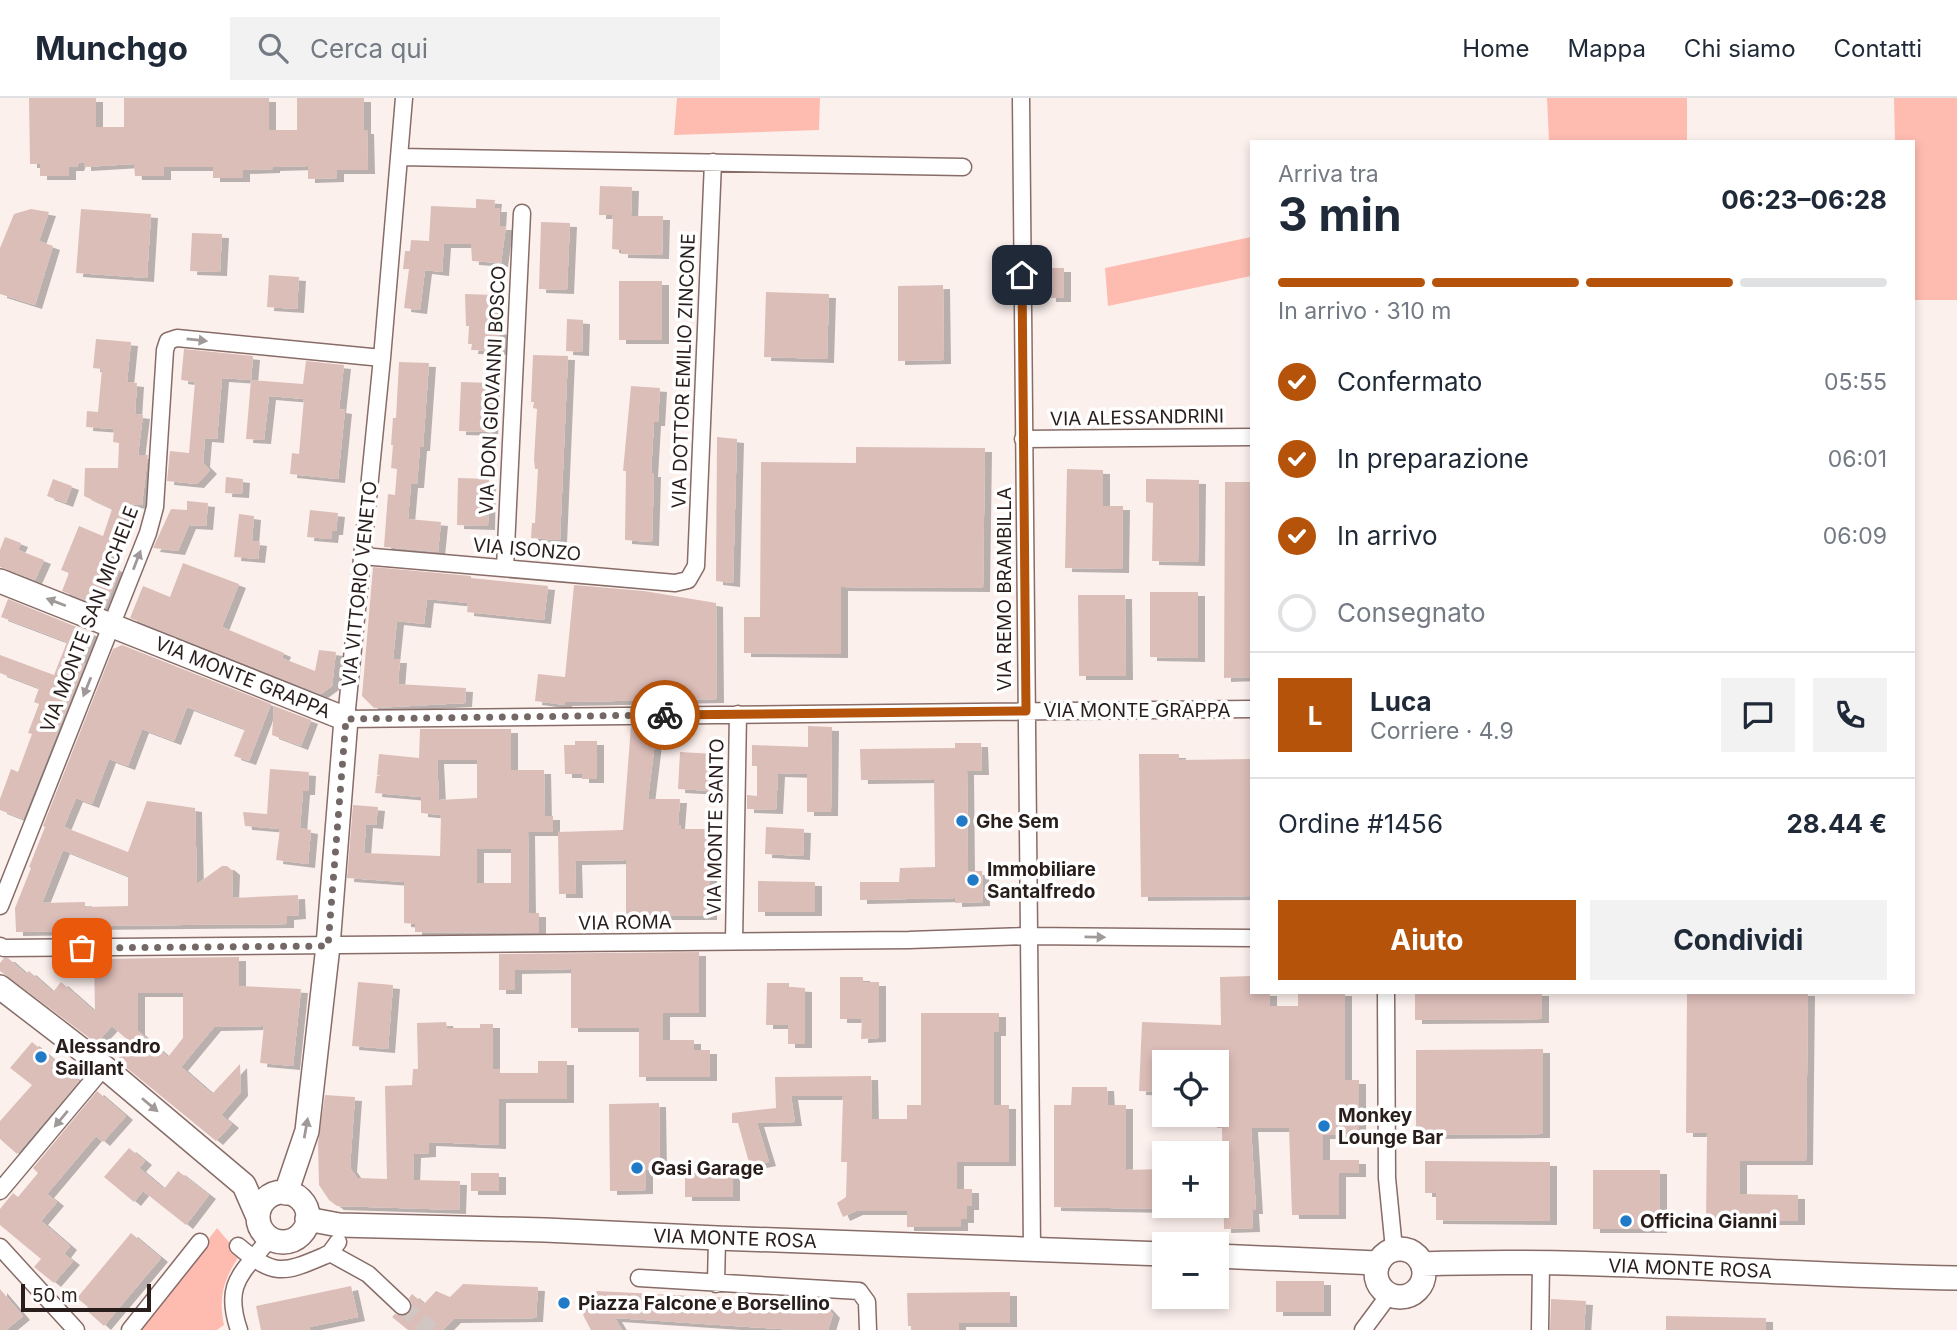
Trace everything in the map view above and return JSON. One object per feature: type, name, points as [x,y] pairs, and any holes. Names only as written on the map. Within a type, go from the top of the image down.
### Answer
[{"type":"street","name":"VIA VITTORIO VENETO","points":[[286,1193],[307,1131],[328,946],[346,719],[382,358],[404,98]]},
{"type":"street","name":"VIA REMO BRAMBILLA","points":[[1021,98],[1032,1248]]},
{"type":"street","points":[[399,157],[963,167]]},
{"type":"street","name":"VIA DOTTOR EMILIO ZINCONE","points":[[688,580],[696,566],[713,162]]},
{"type":"street","name":"VIA DON GIOVANNI BOSCO","points":[[505,568],[522,213]]},
{"type":"street","name":"VIA MONTE SAN MICHELE","points":[[0,906],[148,533],[155,507],[165,349],[168,341],[177,338],[382,358]]},
{"type":"street","name":"VIA ALESSANDRINI","points":[[1024,439],[1250,437]]},
{"type":"street","name":"VIA ISONZO","points":[[362,555],[675,583],[688,580]]},
{"type":"street","name":"VIA MONTE GRAPPA","points":[[0,581],[346,719],[1250,709]]},
{"type":"street","name":"VIA MONTE SANTO","points":[[734,942],[738,714]]},
{"type":"street","name":"VIA ROMA","points":[[0,946],[328,946],[1027,936],[1250,938]]},
{"type":"street","points":[[0,987],[104,1067],[244,1185],[261,1230],[270,1238],[286,1242],[294,1239],[301,1234],[307,1212],[300,1199],[286,1193],[270,1196],[260,1209],[258,1217]]},
{"type":"street","points":[[1386,994],[1385,1256],[1376,1280],[1380,1288],[1389,1295],[1398,1297],[1415,1292],[1424,1274],[1423,1264]]},
{"type":"street","points":[[0,1191],[104,1067]]},
{"type":"street","name":"VIA MONTE ROSA","points":[[307,1219],[339,1225],[545,1230],[1152,1253]]},
{"type":"street","points":[[239,1330],[232,1306],[232,1289],[270,1238]]},
{"type":"street","points":[[716,1284],[717,1238]]},
{"type":"street","points":[[130,1330],[200,1242]]},
{"type":"street","points":[[239,1246],[267,1267],[281,1270],[313,1261],[334,1247],[402,1306]]},
{"type":"street","points":[[0,1247],[76,1330]]},
{"type":"street","name":"VIA MONTE ROSA","points":[[1229,1256],[1385,1256],[1410,1251],[1418,1256],[1423,1264],[1685,1266],[1824,1275],[1957,1278]]},
{"type":"street","points":[[1540,1330],[1541,1263]]},
{"type":"street","points":[[639,1278],[859,1291],[865,1296],[868,1330]]},
{"type":"street","points":[[1363,1330],[1389,1295]]},
{"type":"shaded area","points":[[677,98],[820,98],[819,130],[674,135]]},
{"type":"shaded area","points":[[1547,98],[1687,98],[1687,140],[1549,140]]},
{"type":"shaded area","points":[[1894,98],[1957,98],[1957,300],[1915,300],[1915,140],[1895,140]]},
{"type":"shaded area","points":[[1250,237],[1250,276],[1108,306],[1105,268]]},
{"type":"shaded area","points":[[217,1228],[240,1255],[224,1288],[224,1325],[217,1330],[139,1330]]},
{"type":"building","points":[[29,98],[96,98],[96,127],[124,127],[124,98],[269,98],[269,130],[297,130],[297,98],[364,98],[368,170],[337,170],[337,178],[308,179],[308,166],[273,167],[243,170],[243,178],[213,178],[213,167],[164,167],[164,176],[135,176],[134,164],[84,167],[84,163],[79,162],[77,167],[69,167],[69,176],[40,176],[40,164],[30,164]]},
{"type":"building","points":[[600,186],[632,187],[631,216],[663,216],[662,255],[621,254],[621,250],[612,249],[613,215],[599,215]]},
{"type":"building","points":[[476,199],[495,200],[494,208],[500,208],[499,226],[506,226],[501,263],[472,261],[471,244],[444,244],[442,272],[425,270],[420,310],[404,308],[409,269],[403,269],[405,251],[410,251],[411,240],[429,241],[431,206],[476,208]]},
{"type":"building","points":[[31,209],[49,212],[39,241],[53,246],[35,305],[0,294],[0,248],[14,214]]},
{"type":"building","points":[[81,209],[151,214],[147,278],[76,273]]},
{"type":"building","points":[[541,222],[570,223],[567,290],[539,289]]},
{"type":"building","points":[[192,233],[222,234],[220,272],[190,271]]},
{"type":"building","points":[[1048,268],[1064,268],[1064,298],[1049,298]]},
{"type":"building","points":[[269,275],[299,277],[297,309],[267,307]]},
{"type":"building","points":[[619,281],[662,281],[662,340],[619,340]]},
{"type":"building","points":[[943,285],[944,360],[898,361],[898,286]]},
{"type":"building","points":[[766,292],[829,294],[827,359],[764,357]]},
{"type":"building","points":[[465,294],[496,295],[499,351],[471,350],[472,344],[468,344],[469,326],[466,326]]},
{"type":"building","points":[[567,319],[583,320],[582,352],[566,351]]},
{"type":"building","points":[[96,339],[131,342],[127,382],[137,383],[135,414],[143,415],[138,455],[148,455],[142,505],[129,504],[108,565],[120,570],[105,608],[62,591],[69,573],[61,570],[79,526],[103,536],[112,509],[84,496],[85,468],[118,468],[119,443],[113,442],[114,429],[86,427],[87,411],[98,412],[102,369],[93,368]]},
{"type":"building","points":[[184,349],[253,356],[251,380],[222,378],[217,439],[205,438],[203,463],[210,470],[197,484],[167,481],[170,451],[189,453],[195,382],[181,380]]},
{"type":"building","points":[[533,355],[568,356],[560,540],[531,538],[532,523],[535,523],[538,469],[535,469],[534,459],[537,409],[533,408],[534,402],[531,402]]},
{"type":"building","points":[[306,361],[344,365],[339,409],[345,410],[338,479],[290,474],[292,453],[299,454],[304,399],[269,396],[264,440],[246,439],[251,380],[303,384]]},
{"type":"building","points":[[399,362],[429,363],[423,447],[420,447],[417,484],[411,484],[408,519],[441,522],[438,552],[384,547],[388,494],[395,495],[397,469],[391,468],[391,445],[393,418],[396,418]]},
{"type":"building","points":[[461,382],[493,383],[491,432],[459,431]]},
{"type":"building","points":[[631,386],[660,388],[658,422],[654,422],[651,473],[654,473],[652,542],[625,540],[626,471],[623,471]]},
{"type":"building","points":[[717,437],[737,439],[733,583],[716,581]]},
{"type":"building","points":[[856,447],[985,448],[983,588],[841,587],[841,654],[744,653],[744,617],[760,617],[761,462],[856,463]]},
{"type":"building","points":[[1067,469],[1103,470],[1103,506],[1123,506],[1122,569],[1065,568]]},
{"type":"building","points":[[226,477],[243,479],[242,494],[225,493]]},
{"type":"building","points":[[458,478],[489,479],[488,526],[457,525]]},
{"type":"building","points":[[53,479],[72,486],[66,503],[47,496]]},
{"type":"building","points":[[1146,479],[1199,480],[1198,562],[1152,561],[1153,503],[1146,502]]},
{"type":"building","points":[[1225,482],[1250,482],[1250,677],[1224,678]]},
{"type":"building","points":[[187,501],[208,503],[206,526],[189,525],[178,551],[153,548],[171,509],[187,510]]},
{"type":"building","points":[[310,510],[338,513],[336,531],[332,531],[331,539],[307,537]]},
{"type":"building","points":[[239,514],[254,516],[252,541],[260,542],[258,559],[234,557]]},
{"type":"building","points":[[5,537],[21,543],[18,550],[44,560],[35,580],[0,567],[0,550]]},
{"type":"building","points":[[183,563],[239,584],[222,627],[284,653],[282,658],[315,671],[319,650],[336,652],[332,686],[321,694],[130,618],[143,586],[170,597]]},
{"type":"building","points":[[373,567],[548,586],[544,620],[467,612],[468,603],[427,599],[424,624],[397,621],[393,659],[400,659],[398,684],[466,688],[465,703],[374,708],[362,696]]},
{"type":"building","points":[[574,585],[644,591],[716,603],[717,699],[565,702],[565,705],[535,701],[538,674],[565,677]]},
{"type":"building","points":[[1150,592],[1198,592],[1198,658],[1150,657]]},
{"type":"building","points":[[1078,595],[1125,595],[1126,676],[1079,676]]},
{"type":"building","points":[[8,599],[94,634],[23,819],[0,810],[0,799],[11,769],[18,772],[32,734],[28,733],[39,704],[34,702],[39,688],[0,673],[0,655],[54,675],[67,642],[1,617]]},
{"type":"building","points":[[122,645],[271,704],[249,761],[234,756],[245,729],[187,707],[174,741],[142,729],[128,766],[109,759],[92,804],[76,798],[64,827],[128,852],[147,801],[195,808],[197,884],[222,866],[227,866],[233,871],[232,898],[298,895],[299,915],[287,916],[287,924],[85,926],[85,931],[16,932],[15,908],[45,827],[43,826],[113,649]],"holes":[[[63,850],[128,876],[128,906],[85,907],[85,902],[42,903]]]},
{"type":"building","points":[[274,706],[311,720],[301,746],[272,735]]},
{"type":"building","points":[[631,726],[657,726],[648,799],[680,799],[680,829],[708,829],[706,858],[710,858],[710,916],[626,916],[626,860],[575,861],[576,894],[559,894],[558,832],[623,830]]},
{"type":"building","points":[[808,726],[832,727],[831,812],[807,812],[807,774],[778,773],[776,810],[747,809],[747,795],[757,796],[757,766],[752,766],[752,745],[808,747]]},
{"type":"building","points":[[420,729],[511,729],[511,770],[544,770],[545,816],[553,816],[553,832],[528,832],[529,913],[539,913],[539,933],[415,932],[415,924],[404,923],[404,882],[347,878],[353,805],[378,807],[376,825],[366,824],[364,853],[440,856],[441,815],[421,813],[421,797],[375,793],[377,776],[381,776],[377,775],[379,754],[419,758]],"holes":[[[437,760],[477,760],[477,798],[439,800]],[[477,849],[511,849],[511,883],[477,883]]]},
{"type":"building","points":[[575,741],[597,741],[597,779],[582,779],[582,774],[565,774],[564,745],[575,745]]},
{"type":"building","points":[[955,743],[981,743],[982,771],[967,771],[968,871],[982,871],[983,902],[955,903],[955,898],[860,900],[860,882],[899,882],[900,868],[935,867],[934,779],[861,780],[860,749],[955,748]]},
{"type":"building","points":[[680,752],[715,754],[713,791],[678,789]]},
{"type":"building","points":[[1139,754],[1179,754],[1179,760],[1250,759],[1250,896],[1141,897]]},
{"type":"building","points":[[270,769],[309,772],[308,791],[303,791],[300,828],[311,830],[308,864],[276,860],[280,829],[245,826],[243,812],[267,814]]},
{"type":"building","points":[[766,827],[804,829],[803,856],[765,854]]},
{"type":"building","points":[[758,881],[815,882],[815,912],[758,912]]},
{"type":"building","points":[[699,952],[699,1013],[663,1013],[663,1040],[694,1040],[694,1050],[710,1050],[710,1077],[639,1077],[639,1028],[571,1028],[571,969],[515,970],[515,990],[499,990],[499,954]]},
{"type":"building","points":[[239,957],[239,986],[301,989],[293,1066],[260,1063],[264,1026],[214,1027],[181,1067],[212,1094],[240,1064],[241,1092],[221,1115],[232,1124],[216,1141],[117,1060],[132,1044],[112,1026],[96,1043],[0,971],[0,963],[4,958],[8,958],[26,974],[29,971],[53,992],[61,982],[95,1012],[94,959]],"holes":[[[138,993],[183,993],[183,1038],[168,1057],[138,1031]]]},
{"type":"building","points":[[1250,976],[1250,994],[1270,994],[1270,1006],[1298,1006],[1298,994],[1345,994],[1345,1080],[1359,1080],[1359,1135],[1323,1135],[1323,1160],[1359,1160],[1359,1173],[1339,1173],[1339,1215],[1292,1215],[1289,1128],[1251,1128],[1256,1210],[1252,1210],[1253,1228],[1224,1229],[1224,1218],[1229,1218],[1229,1141],[1222,1141],[1222,1128],[1217,1127],[1229,1127],[1229,1050],[1152,1050],[1152,1092],[1139,1091],[1142,1022],[1221,1025],[1220,977]]},
{"type":"building","points":[[840,977],[863,977],[863,982],[879,982],[879,1038],[861,1039],[862,1019],[840,1019]]},
{"type":"building","points":[[358,982],[393,985],[388,1049],[352,1046]]},
{"type":"building","points":[[767,983],[789,983],[789,987],[805,988],[805,1044],[788,1044],[788,1025],[766,1025]]},
{"type":"building","points":[[1415,994],[1542,994],[1542,1019],[1415,1020]]},
{"type":"building","points":[[1687,994],[1808,994],[1806,1161],[1740,1161],[1740,1194],[1798,1195],[1798,1221],[1706,1221],[1707,1133],[1686,1133]]},
{"type":"building","points":[[921,1013],[999,1013],[999,1032],[994,1032],[994,1105],[1009,1105],[1009,1162],[957,1162],[957,1189],[972,1189],[972,1206],[967,1206],[967,1219],[961,1219],[961,1227],[907,1227],[907,1211],[856,1211],[843,1217],[837,1203],[846,1197],[847,1162],[841,1162],[843,1096],[791,1096],[795,1122],[757,1123],[769,1162],[750,1166],[738,1123],[732,1123],[732,1113],[776,1108],[775,1077],[871,1076],[872,1119],[907,1119],[907,1105],[921,1105]]},
{"type":"building","points":[[446,1022],[447,1028],[480,1028],[480,1024],[493,1024],[493,1069],[500,1069],[500,1073],[538,1073],[538,1061],[567,1061],[567,1099],[499,1099],[499,1145],[429,1142],[429,1153],[414,1154],[413,1180],[460,1181],[459,1210],[337,1206],[329,1200],[319,1185],[318,1143],[325,1095],[355,1097],[350,1168],[357,1178],[387,1179],[385,1086],[412,1085],[413,1069],[418,1069],[417,1023]]},
{"type":"building","points":[[32,1042],[79,1081],[17,1154],[0,1139],[0,1121],[32,1085],[10,1068]]},
{"type":"building","points":[[1543,1049],[1543,1134],[1416,1135],[1416,1050]]},
{"type":"building","points":[[1072,1087],[1107,1087],[1108,1105],[1126,1105],[1126,1170],[1152,1169],[1152,1209],[1054,1207],[1054,1105],[1071,1105]]},
{"type":"building","points":[[97,1091],[126,1116],[103,1142],[96,1136],[47,1194],[57,1202],[41,1221],[70,1246],[64,1254],[73,1261],[54,1283],[34,1267],[41,1259],[0,1225],[0,1209],[13,1193],[18,1197],[38,1173],[33,1168]]},
{"type":"building","points":[[659,1103],[660,1169],[646,1170],[646,1190],[610,1191],[609,1104]]},
{"type":"building","points":[[129,1148],[145,1161],[139,1168],[164,1189],[178,1171],[209,1195],[186,1225],[143,1191],[134,1202],[104,1177]]},
{"type":"building","points":[[1425,1161],[1550,1162],[1550,1221],[1436,1220],[1436,1193],[1425,1193]]},
{"type":"building","points":[[685,1170],[733,1170],[733,1197],[685,1197]]},
{"type":"building","points":[[1593,1170],[1660,1170],[1660,1229],[1593,1229]]},
{"type":"building","points":[[471,1173],[499,1173],[499,1191],[471,1191]]},
{"type":"building","points":[[131,1233],[161,1258],[104,1326],[77,1298]]},
{"type":"building","points":[[1276,1281],[1324,1281],[1324,1312],[1276,1312]]},
{"type":"building","points":[[463,1284],[538,1287],[536,1318],[454,1319],[443,1330],[408,1330],[392,1317],[395,1314],[404,1316],[410,1313],[412,1304],[409,1298],[412,1294],[424,1304],[436,1291],[450,1297]]},
{"type":"building","points":[[351,1286],[358,1317],[309,1327],[310,1330],[261,1330],[256,1306]]},
{"type":"building","points":[[0,1289],[23,1316],[6,1330],[0,1330]]},
{"type":"building","points":[[597,1291],[823,1303],[833,1314],[828,1330],[615,1318],[622,1330],[591,1330],[583,1315]]},
{"type":"building","points":[[1010,1292],[1010,1323],[959,1323],[959,1330],[911,1330],[911,1326],[908,1326],[907,1293]]},
{"type":"building","points":[[1551,1299],[1586,1301],[1584,1330],[1550,1330]]},
{"type":"building","points":[[1666,1316],[1766,1318],[1766,1330],[1666,1330]]},
{"type":"tunnel","points":[[402,1306],[432,1330]]},
{"type":"way so far","points":[[82,948],[328,946],[346,719],[665,715]]},
{"type":"place","name":"Ghe Sem","points":[[962,821]]},
{"type":"place","name":"Immobiliare Santalfredo","points":[[973,880]]},
{"type":"place","name":"Alessandro Saillant","points":[[41,1057]]},
{"type":"place","name":"Monkey Lounge Bar","points":[[1324,1126]]},
{"type":"place","name":"Gasi Garage","points":[[637,1168]]},
{"type":"place","name":"Officina Gianni","points":[[1626,1221]]},
{"type":"place","name":"Piazza Falcone e Borsellino","points":[[564,1303]]},
{"type":"route","points":[[665,715],[1026,711],[1022,275]]}]
